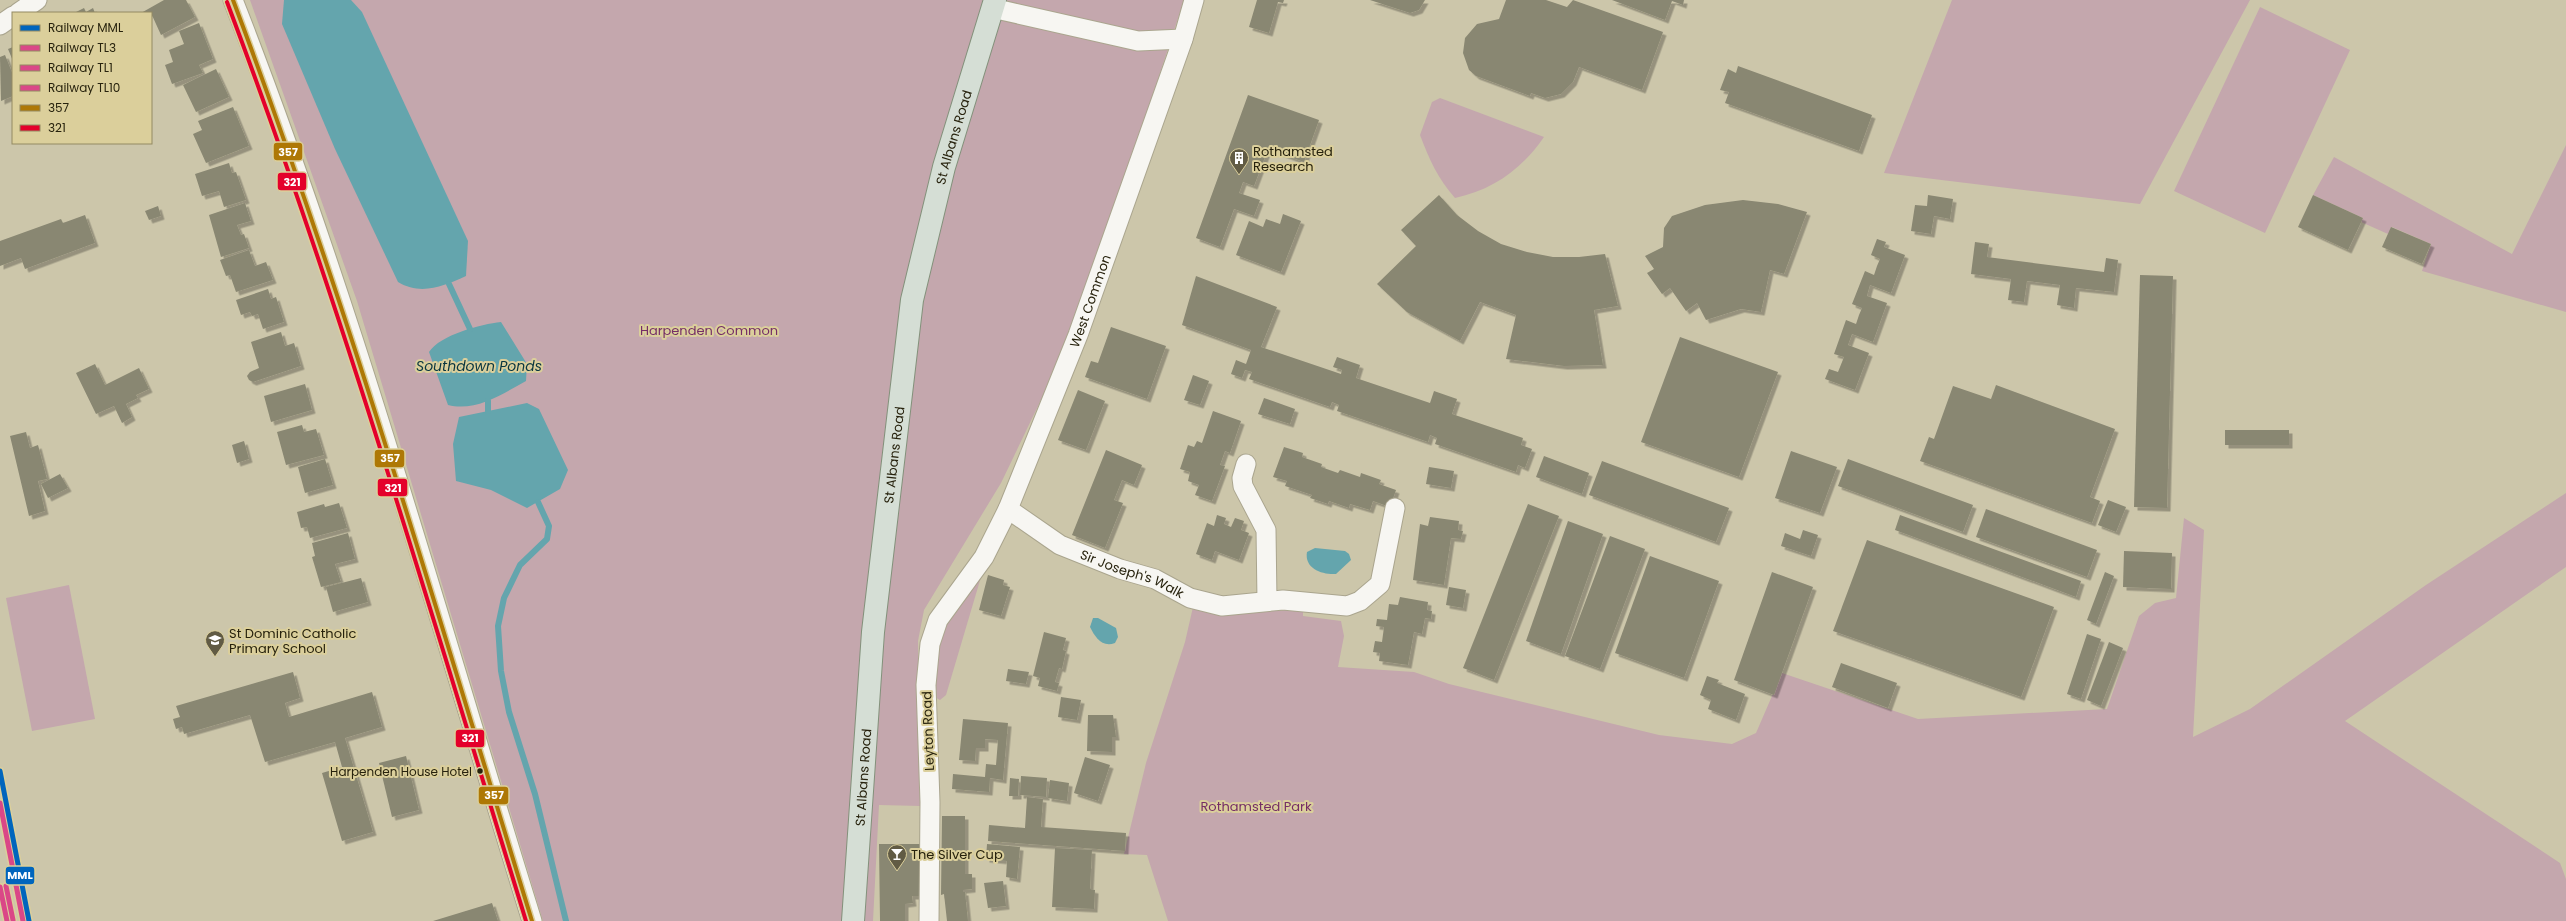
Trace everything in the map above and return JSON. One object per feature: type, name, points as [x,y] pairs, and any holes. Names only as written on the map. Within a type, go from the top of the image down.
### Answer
[{"type":"main road","name":"St Albans Road","points":[[853,921],[873,632],[912,300],[944,167],[994,4]]},
{"type":"street","points":[[19,12],[37,0]]},
{"type":"street","points":[[232,0],[273,104],[362,365],[532,921]]},
{"type":"street","name":"West Common","points":[[984,556],[1008,509],[1078,335],[1183,39],[1194,0]]},
{"type":"street","points":[[994,4],[1063,26],[1138,41],[1183,39]]},
{"type":"street","points":[[0,25],[12,17]]},
{"type":"street","points":[[1246,464],[1242,478],[1243,486],[1266,530],[1267,601]]},
{"type":"street","name":"Sir Joseph's Walk","points":[[1008,509],[1060,546],[1120,569],[1155,579],[1190,598],[1222,606],[1245,605],[1267,601],[1347,606],[1370,594],[1380,584],[1395,508]]},
{"type":"street","name":"Leyton Road","points":[[929,921],[930,802],[926,685],[930,644],[938,620],[984,556]]},
{"type":"green space","name":"Harpenden Common","points":[[250,0],[1184,0],[1078,323],[1001,483],[924,610],[918,641],[921,806],[879,805],[873,921],[543,921],[357,301]]},
{"type":"green space","points":[[1952,0],[2250,0],[2140,204],[1884,173]]},
{"type":"green space","points":[[2260,7],[2350,50],[2265,233],[2174,191]]},
{"type":"green space","points":[[1440,98],[1544,137],[1526,159],[1506,176],[1482,190],[1455,198],[1434,168],[1420,135],[1432,102]]},
{"type":"green space","points":[[2566,145],[2566,312],[2422,271],[2431,244],[2392,227],[2388,234],[2361,222],[2363,218],[2313,195],[2334,157],[2512,254]]},
{"type":"green space","name":"Rothamsted Park","points":[[2566,493],[2566,567],[2345,721],[2560,863],[2566,879],[2566,921],[1168,921],[1147,855],[1124,854],[1146,763],[1185,642],[1193,607],[1220,614],[1303,610],[1303,616],[1341,621],[1344,636],[1338,667],[1414,672],[1449,684],[1659,735],[1732,744],[1756,733],[1782,673],[1918,719],[2107,709],[2139,616],[2155,603],[2176,598],[2184,518],[2204,530],[2193,737],[2250,709],[2426,585]]},
{"type":"green space","points":[[981,577],[946,695],[940,700],[933,696],[932,677],[943,627]]},
{"type":"green space","points":[[69,585],[95,719],[32,731],[6,598]]},
{"type":"water","points":[[284,0],[351,0],[362,12],[468,241],[466,276],[441,286],[424,289],[407,286],[398,282],[335,149],[282,24]]},
{"type":"water","name":"Southdown Ponds","points":[[501,322],[527,364],[526,381],[479,404],[458,407],[448,405],[429,352],[442,340],[462,331]]},
{"type":"water","points":[[527,403],[539,409],[568,470],[560,489],[527,508],[491,490],[456,481],[453,444],[459,417]]},
{"type":"water","points":[[1315,548],[1345,551],[1349,554],[1351,560],[1336,574],[1320,572],[1311,567],[1308,563],[1307,552]]},
{"type":"water","points":[[1093,618],[1098,618],[1116,628],[1118,637],[1115,643],[1106,644],[1097,638],[1090,627]]},
{"type":"building","points":[[164,0],[186,0],[195,17],[161,35],[152,12],[143,12]]},
{"type":"building","points":[[1257,0],[1284,0],[1283,3],[1278,2],[1269,33],[1249,27]]},
{"type":"building","points":[[1370,0],[1425,0],[1419,10],[1410,13]]},
{"type":"building","points":[[1506,0],[1546,0],[1567,7],[1573,0],[1663,32],[1642,90],[1579,67],[1573,82],[1561,94],[1545,98],[1531,93],[1530,96],[1476,76],[1469,70],[1463,53],[1465,38],[1477,24],[1499,19]]},
{"type":"building","points":[[1612,0],[1684,0],[1683,5],[1672,1],[1665,20]]},
{"type":"building","points":[[84,8],[86,12],[76,12]]},
{"type":"building","points":[[93,8],[95,12],[86,12]]},
{"type":"building","points":[[199,23],[213,59],[199,65],[203,73],[172,84],[165,65],[173,62],[169,50],[184,44],[179,31]]},
{"type":"building","points":[[12,47],[12,59],[8,49]]},
{"type":"building","points":[[5,55],[12,72],[12,96],[1,101],[0,57]]},
{"type":"building","points":[[1738,66],[1872,115],[1859,151],[1725,103],[1729,92],[1720,90],[1728,69],[1736,73]]},
{"type":"building","points":[[216,69],[229,97],[196,112],[183,85]]},
{"type":"building","name":"Rothamsted Research","points":[[1248,95],[1319,120],[1304,162],[1268,149],[1254,186],[1243,182],[1239,193],[1260,200],[1254,216],[1234,209],[1220,247],[1196,238]]},
{"type":"building","points":[[233,107],[249,146],[206,163],[193,134],[202,130],[198,121]]},
{"type":"building","points":[[229,163],[232,173],[236,172],[246,200],[224,207],[219,191],[202,196],[195,174]]},
{"type":"building","points":[[1439,195],[1457,215],[1478,231],[1501,244],[1527,252],[1553,257],[1579,257],[1605,254],[1618,306],[1594,310],[1603,365],[1564,366],[1506,359],[1516,315],[1480,302],[1460,341],[1407,312],[1377,284],[1416,246],[1401,230]]},
{"type":"building","points":[[1928,195],[1953,199],[1950,219],[1934,216],[1931,234],[1911,231],[1915,205],[1927,206]]},
{"type":"building","points":[[2313,195],[2363,218],[2348,250],[2298,227]]},
{"type":"building","points":[[1743,200],[1778,204],[1807,212],[1784,274],[1770,270],[1761,312],[1741,309],[1706,320],[1697,303],[1686,311],[1670,288],[1662,294],[1647,273],[1654,269],[1645,256],[1663,247],[1664,228],[1672,216],[1705,205]]},
{"type":"building","points":[[245,203],[251,221],[237,225],[241,235],[244,234],[249,248],[221,257],[209,215]]},
{"type":"building","points":[[158,206],[161,216],[149,220],[145,211]]},
{"type":"building","points":[[1283,214],[1301,221],[1281,272],[1236,255],[1249,221],[1263,227],[1266,219],[1280,224]]},
{"type":"building","points":[[85,215],[95,243],[25,269],[21,258],[0,266],[0,241],[61,219],[63,223]]},
{"type":"building","points":[[2391,227],[2431,244],[2422,264],[2382,247]]},
{"type":"building","points":[[1877,239],[1886,242],[1884,247],[1905,255],[1891,293],[1870,285],[1867,296],[1887,303],[1873,342],[1852,334],[1848,345],[1869,353],[1855,390],[1825,379],[1829,369],[1838,372],[1844,357],[1834,354],[1846,320],[1856,324],[1862,308],[1852,304],[1865,271],[1874,275],[1880,259],[1871,255]]},
{"type":"building","points":[[1975,242],[1989,244],[1987,257],[2104,272],[2106,258],[2118,260],[2114,292],[2076,288],[2074,308],[2057,305],[2060,285],[2027,281],[2024,302],[2008,300],[2011,279],[1971,274]]},
{"type":"building","points":[[249,250],[255,266],[266,262],[273,280],[236,292],[230,275],[226,276],[220,260]]},
{"type":"building","points":[[2140,275],[2173,276],[2167,508],[2134,507]]},
{"type":"building","points":[[1196,276],[1277,307],[1261,347],[1341,374],[1342,370],[1333,367],[1337,357],[1360,365],[1356,378],[1430,403],[1434,391],[1457,399],[1452,414],[1523,438],[1521,445],[1532,449],[1525,468],[1518,465],[1516,472],[1435,444],[1437,438],[1430,435],[1428,442],[1337,411],[1339,405],[1332,402],[1330,407],[1249,379],[1252,372],[1245,370],[1242,378],[1231,374],[1236,360],[1246,364],[1251,350],[1182,325]]},
{"type":"building","points":[[268,289],[271,299],[276,297],[284,322],[263,329],[258,314],[252,316],[250,312],[241,315],[236,300]]},
{"type":"building","points":[[1111,327],[1166,346],[1147,399],[1085,377],[1091,361],[1098,363]]},
{"type":"building","points":[[281,332],[285,346],[294,343],[301,366],[253,382],[249,380],[247,376],[250,372],[259,368],[251,342]]},
{"type":"building","points":[[1680,337],[1778,372],[1739,477],[1641,442]]},
{"type":"building","points":[[95,364],[105,385],[139,368],[149,389],[136,395],[138,398],[126,404],[132,417],[122,423],[114,406],[96,414],[76,373]]},
{"type":"building","points":[[1193,375],[1209,381],[1200,405],[1184,400]]},
{"type":"building","points":[[305,384],[312,410],[271,422],[264,396]]},
{"type":"building","points":[[1996,385],[2115,429],[2090,497],[2100,501],[2092,523],[1920,461],[1929,437],[1934,439],[1953,386],[1991,399]]},
{"type":"building","points":[[1078,390],[1105,401],[1086,450],[1058,440]]},
{"type":"building","points":[[1264,398],[1295,409],[1290,424],[1258,414]]},
{"type":"building","points":[[1213,411],[1241,421],[1230,453],[1225,451],[1220,465],[1225,466],[1212,501],[1195,495],[1199,485],[1188,481],[1190,472],[1180,469],[1188,445],[1194,447],[1197,441],[1202,443]]},
{"type":"building","points":[[302,425],[304,432],[316,429],[324,455],[286,465],[277,432]]},
{"type":"building","points":[[2225,430],[2289,430],[2289,445],[2225,445]]},
{"type":"building","points":[[26,432],[30,448],[38,445],[47,479],[38,481],[45,511],[29,516],[10,436]]},
{"type":"building","points":[[244,441],[249,459],[237,463],[232,445]]},
{"type":"building","points":[[1284,447],[1303,453],[1302,457],[1322,464],[1321,467],[1338,473],[1340,470],[1360,477],[1361,473],[1381,480],[1379,484],[1396,490],[1390,507],[1373,501],[1370,510],[1350,504],[1349,508],[1329,501],[1328,504],[1310,498],[1312,495],[1285,486],[1287,481],[1273,477]]},
{"type":"building","points":[[1106,450],[1142,465],[1134,485],[1122,480],[1114,500],[1123,503],[1105,548],[1072,535]]},
{"type":"building","points":[[1791,451],[1837,467],[1820,513],[1775,498]]},
{"type":"building","points":[[1544,456],[1589,473],[1582,494],[1536,477]]},
{"type":"building","points":[[325,459],[333,485],[305,493],[298,467]]},
{"type":"building","points":[[1848,459],[1973,505],[1963,532],[1838,486]]},
{"type":"building","points":[[1602,461],[1729,508],[1716,542],[1589,495]]},
{"type":"building","points":[[1429,467],[1454,471],[1451,488],[1426,484]]},
{"type":"building","points":[[60,474],[68,488],[48,498],[41,484]]},
{"type":"building","points":[[2108,500],[2126,507],[2116,532],[2098,525]]},
{"type":"building","points":[[339,503],[347,528],[310,538],[307,527],[301,528],[297,512],[324,504],[325,507]]},
{"type":"building","points":[[1528,504],[1559,516],[1494,680],[1463,668]]},
{"type":"building","points":[[1986,509],[2097,550],[2087,577],[1976,537]]},
{"type":"building","points":[[1217,515],[1226,518],[1224,524],[1231,527],[1235,518],[1244,521],[1241,530],[1249,533],[1239,560],[1215,551],[1212,560],[1196,554],[1207,523],[1214,526]]},
{"type":"building","points":[[1900,515],[2081,581],[2076,597],[1895,530]]},
{"type":"building","points":[[1430,517],[1459,521],[1458,530],[1463,531],[1461,539],[1451,538],[1444,585],[1413,580],[1420,524],[1428,526]]},
{"type":"building","points":[[1568,521],[1603,534],[1561,654],[1526,641]]},
{"type":"building","points":[[1803,530],[1818,535],[1811,556],[1781,546],[1785,533],[1800,539]]},
{"type":"building","points":[[348,533],[355,559],[335,564],[341,582],[321,587],[312,557],[315,556],[312,543]]},
{"type":"building","points":[[1610,536],[1645,549],[1600,669],[1565,656]]},
{"type":"building","points":[[1867,540],[2054,607],[2021,697],[1833,631]]},
{"type":"building","points":[[2124,551],[2172,553],[2171,589],[2123,587]]},
{"type":"building","points":[[1650,556],[1719,581],[1684,678],[1615,653]]},
{"type":"building","points":[[1772,572],[1813,587],[1774,695],[1734,680]]},
{"type":"building","points":[[2105,572],[2114,576],[2096,624],[2087,620]]},
{"type":"building","points":[[988,575],[1004,580],[1003,585],[1010,587],[1001,616],[979,610]]},
{"type":"building","points":[[361,578],[368,602],[333,612],[326,587]]},
{"type":"building","points":[[1449,587],[1466,590],[1463,608],[1446,605]]},
{"type":"building","points":[[1400,597],[1428,602],[1427,610],[1432,611],[1431,619],[1425,618],[1422,634],[1414,632],[1408,665],[1379,661],[1380,653],[1373,652],[1375,641],[1382,642],[1384,627],[1376,626],[1377,619],[1387,620],[1389,604],[1398,605]]},
{"type":"building","points":[[1044,632],[1066,638],[1063,650],[1066,651],[1062,669],[1059,668],[1055,682],[1059,683],[1057,691],[1038,686],[1040,678],[1033,676]]},
{"type":"building","points":[[2087,634],[2101,639],[2081,699],[2067,694]]},
{"type":"building","points":[[2109,642],[2123,648],[2101,706],[2087,700]]},
{"type":"building","points":[[1841,663],[1897,683],[1888,708],[1832,687]]},
{"type":"building","points":[[1008,669],[1029,672],[1026,684],[1006,681]]},
{"type":"building","points":[[293,672],[300,698],[285,703],[289,717],[372,692],[382,727],[345,738],[373,832],[342,841],[322,773],[342,767],[335,742],[265,762],[250,715],[184,734],[182,727],[176,729],[173,719],[180,717],[176,706]]},
{"type":"building","points":[[1707,676],[1719,680],[1717,683],[1745,694],[1736,720],[1708,709],[1711,700],[1700,695]]},
{"type":"building","points":[[1061,697],[1081,700],[1077,720],[1058,717]]},
{"type":"building","points":[[1088,715],[1113,715],[1116,737],[1112,737],[1112,752],[1087,751]]},
{"type":"building","points":[[963,719],[1008,723],[1003,780],[990,778],[989,792],[952,789],[953,774],[985,777],[986,764],[996,765],[998,740],[985,739],[985,748],[976,748],[975,761],[959,760]]},
{"type":"building","points":[[406,756],[419,810],[392,817],[379,763]]},
{"type":"building","points":[[1085,757],[1110,765],[1098,801],[1074,793]]},
{"type":"building","points":[[1021,776],[1047,778],[1046,797],[1020,795]]},
{"type":"building","points":[[1010,778],[1019,779],[1018,796],[1009,796]]},
{"type":"building","points":[[1050,780],[1069,783],[1067,801],[1048,798]]},
{"type":"building","points":[[1027,797],[1043,799],[1041,827],[1126,833],[1125,851],[988,841],[989,825],[1025,828]]},
{"type":"building","points":[[942,816],[965,816],[965,874],[972,874],[972,889],[963,890],[963,892],[965,892],[968,921],[947,921],[944,894],[941,895]]},
{"type":"building","points":[[879,844],[923,844],[922,896],[912,896],[913,903],[905,904],[905,921],[880,921]]},
{"type":"building","points":[[987,844],[1020,847],[1017,879],[1006,877],[1007,861],[986,859]]},
{"type":"building","points":[[1055,848],[1092,850],[1090,889],[1095,890],[1094,909],[1052,907]]},
{"type":"building","points":[[1003,881],[1006,906],[988,908],[984,883]]},
{"type":"building","points":[[492,903],[498,921],[433,921]]},
{"type":"waterway","points":[[449,284],[470,329]]},
{"type":"waterway","points":[[488,401],[488,411]]},
{"type":"waterway","points":[[538,502],[549,526],[547,539],[520,565],[504,598],[498,626],[501,671],[509,712],[535,794],[566,921]]},
{"type":"rail line","name":"MML","points":[[0,771],[29,921]]},
{"type":"rail line","name":"TL3","points":[[0,803],[23,921]]},
{"type":"rail line","name":"TL10","points":[[6,886],[13,920]]},
{"type":"rail line","name":"TL1","points":[[0,887],[7,921]]},
{"type":"transit line","name":"357","points":[[233,0],[275,114],[353,343],[426,573],[532,921]]},
{"type":"transit line","name":"321","points":[[227,2],[269,116],[347,344],[420,574],[526,921]]},
{"type":"place","name":"Rothamsted Research","points":[[1239,175]]},
{"type":"place","name":"St Dominic Catholic Primary School","points":[[215,657]]},
{"type":"place","name":"Harpenden House Hotel","points":[[480,771]]},
{"type":"place","name":"The Silver Cup","points":[[897,871]]}]
